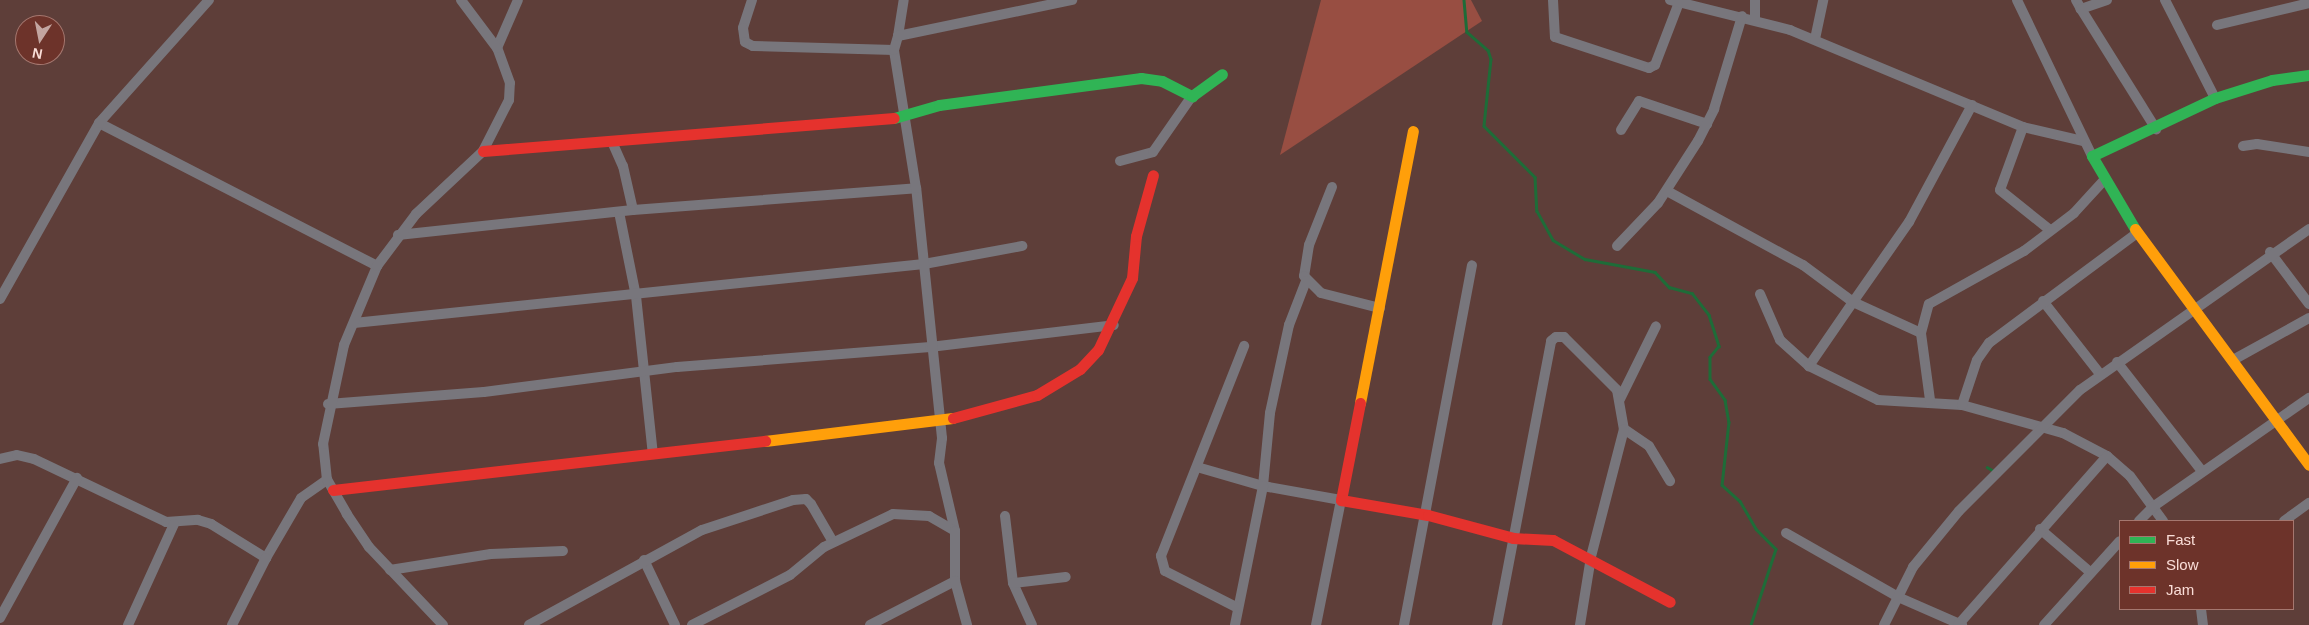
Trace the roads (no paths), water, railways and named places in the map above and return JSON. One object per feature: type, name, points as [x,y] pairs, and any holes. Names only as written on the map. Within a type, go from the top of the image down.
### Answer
[{"type":"street","points":[[0,299],[99,123],[210,0]]},
{"type":"street","points":[[443,625],[369,547],[327,480],[323,444],[328,404],[354,323],[377,266],[398,236],[483,151],[509,100],[510,83],[496,48],[461,0]]},
{"type":"street","points":[[496,48],[518,0]]},
{"type":"street","points":[[752,0],[743,28],[745,42],[753,46],[894,50]]},
{"type":"street","points":[[904,0],[894,50],[916,188],[930,347],[940,421],[939,463],[955,531],[955,581],[967,625]]},
{"type":"street","points":[[898,36],[1072,0]]},
{"type":"street","points":[[1553,0],[1555,36],[1649,68],[1655,65],[1677,1],[1742,16],[1815,39],[2023,127],[2083,141]]},
{"type":"street","points":[[1755,20],[1756,0]]},
{"type":"street","points":[[1815,39],[1823,0]]},
{"type":"street","points":[[2017,0],[2083,141],[2137,233],[2309,465]]},
{"type":"street","points":[[2108,0],[2079,4],[2156,129]]},
{"type":"street","points":[[2166,0],[2215,98]]},
{"type":"street","points":[[2216,25],[2309,3]]},
{"type":"street","points":[[1617,246],[1667,190],[1706,124],[1742,16]]},
{"type":"street","points":[[1120,161],[1153,152],[1192,96],[1222,74]]},
{"type":"street","points":[[2092,156],[2156,129],[2215,98],[2272,80],[2309,75]]},
{"type":"street","points":[[483,151],[613,144],[906,116],[939,105],[1141,78],[1162,80],[1192,96]]},
{"type":"street","points":[[1621,130],[1639,101],[1706,124]]},
{"type":"street","points":[[1810,366],[1909,222],[1972,105]]},
{"type":"street","points":[[99,123],[377,266]]},
{"type":"street","points":[[2023,127],[2000,190],[2050,230]]},
{"type":"street","points":[[1316,625],[1380,308],[1413,131]]},
{"type":"street","points":[[613,144],[624,166],[633,210]]},
{"type":"street","points":[[2243,146],[2309,152]]},
{"type":"street","points":[[333,490],[940,421],[1002,407],[1059,384],[1098,350],[1114,325],[1132,278],[1136,236],[1153,176]]},
{"type":"street","points":[[1930,400],[1921,333],[1929,304],[2006,263],[2074,213],[2105,179]]},
{"type":"street","points":[[1235,625],[1263,486],[1270,413],[1289,325],[1306,281],[1309,245],[1332,187]]},
{"type":"street","points":[[398,236],[633,210],[916,188]]},
{"type":"street","points":[[1667,190],[1804,265],[1853,302],[1921,333]]},
{"type":"street","points":[[619,212],[636,296],[653,454]]},
{"type":"street","points":[[1884,625],[1913,567],[1959,512],[2044,426],[2100,374],[2191,308],[2234,284],[2270,252],[2309,229]]},
{"type":"street","points":[[1962,405],[1977,360],[1989,343],[2137,233]]},
{"type":"street","points":[[354,323],[636,296],[924,264],[1022,246]]},
{"type":"street","points":[[2270,252],[2309,304]]},
{"type":"street","points":[[1404,625],[1428,515],[1449,371],[1472,264]]},
{"type":"street","points":[[1306,281],[1321,293],[1380,308]]},
{"type":"street","points":[[1760,294],[1780,340],[1810,366],[1878,400],[1930,400],[1962,405],[2044,426],[2106,456],[2154,506],[2162,520]]},
{"type":"street","points":[[2043,301],[2100,374]]},
{"type":"street","points":[[2233,360],[2309,318]]},
{"type":"street","points":[[328,404],[930,347],[1114,325]]},
{"type":"street","points":[[1620,399],[1656,326]]},
{"type":"street","points":[[1497,625],[1552,341],[1564,337],[1617,390],[1624,429],[1591,557],[1580,625]]},
{"type":"street","points":[[1238,608],[1161,565],[1196,467],[1244,346]]},
{"type":"street","points":[[2117,362],[2202,471]]},
{"type":"street","points":[[2140,520],[2154,506],[2202,471],[2309,398]]},
{"type":"street","points":[[1624,429],[1649,446],[1670,481]]},
{"type":"street","points":[[0,459],[17,455],[34,459],[174,524],[198,520],[211,524],[266,558]]},
{"type":"street","points":[[1786,533],[1898,597],[1960,624],[2040,529],[2106,456]]},
{"type":"street","points":[[1196,467],[1263,486],[1428,515],[1513,538],[1543,538],[1591,557],[1670,602]]},
{"type":"street","points":[[0,618],[78,478]]},
{"type":"street","points":[[232,625],[266,558],[301,498],[327,480]]},
{"type":"street","points":[[529,625],[644,560],[702,530],[800,498],[812,504],[833,542]]},
{"type":"street","points":[[2285,520],[2309,503]]},
{"type":"street","points":[[692,625],[798,570],[833,542],[892,514],[929,516],[955,531]]},
{"type":"street","points":[[1005,516],[1013,583],[1032,625]]},
{"type":"street","points":[[128,625],[174,524]]},
{"type":"street","points":[[2040,529],[2090,572]]},
{"type":"street","points":[[2044,625],[2119,542]]},
{"type":"street","points":[[390,570],[490,554],[563,551]]},
{"type":"street","points":[[644,560],[675,625]]},
{"type":"street","points":[[1013,583],[1066,576]]},
{"type":"street","points":[[870,625],[955,581]]},
{"type":"street","points":[[2201,610],[2203,625]]},
{"type":"waterway","points":[[1464,0],[1467,32],[1488,50],[1491,59],[1484,126],[1535,177],[1537,211],[1553,240],[1585,259],[1655,272],[1669,287],[1692,293],[1709,315],[1719,346],[1710,357],[1710,379],[1725,400],[1729,422],[1722,485],[1740,501],[1756,529],[1776,549],[1751,625]]},
{"type":"waterway","points":[[1987,467],[1994,471]]}]
